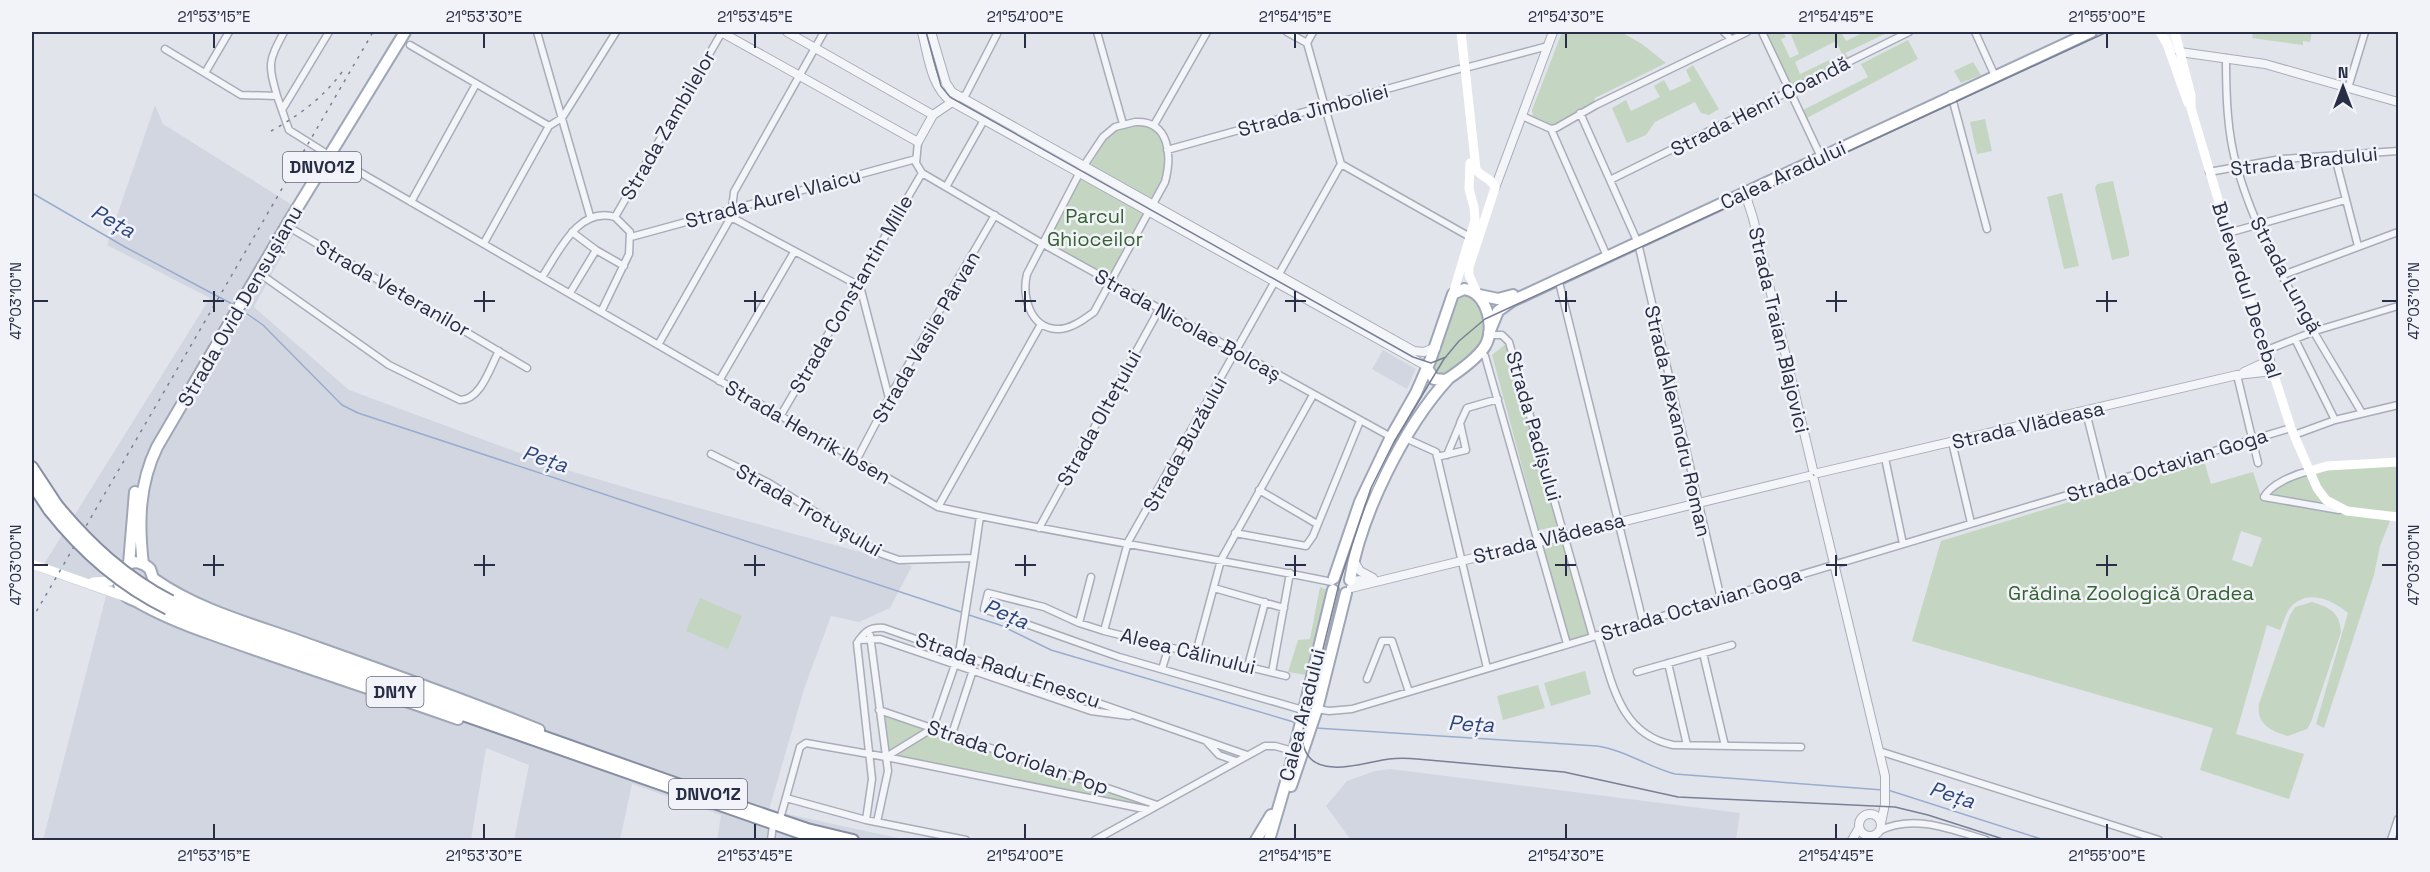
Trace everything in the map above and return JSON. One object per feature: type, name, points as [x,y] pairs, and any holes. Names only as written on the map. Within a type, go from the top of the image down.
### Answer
[{"type":"main road","name":"Strada Ovid Densușianu","points":[[129,564],[135,487],[142,464],[398,32]]},
{"type":"main road","name":"Strada Ovid Densușianu","points":[[238,302],[259,273],[327,154],[405,32]]},
{"type":"main road","points":[[1455,32],[1475,165],[1477,172],[1492,181]]},
{"type":"main road","points":[[1453,294],[1475,216],[1470,185],[1461,32]]},
{"type":"main road","name":"Calea Aradului","points":[[1270,836],[1285,785],[1333,583],[1355,514],[1391,437],[1416,393],[1436,347],[1453,294],[1464,289],[1495,299],[1505,298],[1558,277],[2088,32]]},
{"type":"main road","name":"Bulevardul Decebal","points":[[2160,32],[2168,44],[2191,108],[2228,233],[2293,431],[2317,488],[2326,500],[2346,511]]},
{"type":"main road","name":"Bulevardul Decebal","points":[[2175,32],[2191,94],[2191,108]]},
{"type":"main road","points":[[1470,185],[1475,178],[1492,181]]},
{"type":"main road","points":[[1489,334],[1487,312],[1469,269],[1490,199],[1492,181]]},
{"type":"main road","points":[[1472,197],[1479,202],[1490,199]]},
{"type":"main road","name":"Calea Aradului","points":[[1270,836],[1283,816],[1316,713],[1354,560],[1375,499],[1405,438],[1429,401],[1448,379],[1486,345],[1497,314],[1503,306],[1558,277],[1637,241]]},
{"type":"main road","name":"Strada Ovid Densușianu","points":[[143,564],[140,546],[141,502],[148,466],[228,319]]},
{"type":"main road","points":[[1427,368],[1436,379],[1448,379]]},
{"type":"main road","points":[[2310,471],[2327,466],[2398,462]]},
{"type":"main road","name":"DN1Y","points":[[32,467],[67,532],[100,565],[133,590],[169,605],[565,744]]},
{"type":"main road","name":"DN1Y","points":[[32,484],[53,507]]},
{"type":"main road","points":[[2346,511],[2398,517]]},
{"type":"main road","points":[[32,564],[130,598],[143,599],[151,593],[154,579]]},
{"type":"main road","points":[[85,581],[105,582],[114,579],[129,564],[143,564]]},
{"type":"main road","name":"DNVO1Z","points":[[143,564],[150,569],[154,579],[201,605],[525,724],[565,744],[820,840]]},
{"type":"main road","points":[[120,574],[120,587],[130,598]]},
{"type":"main road","points":[[1343,575],[1349,585],[1340,594],[1333,583],[1343,575]]},
{"type":"main road","name":"DNVO1Z","points":[[130,598],[172,620],[585,762],[624,772],[777,822],[853,840]]},
{"type":"main road","name":"DN1Y","points":[[169,605],[203,624],[624,772]]},
{"type":"main road","points":[[1256,840],[1270,818],[1285,785]]},
{"type":"street","points":[[205,73],[229,32]]},
{"type":"street","name":"Strada Henrik Ibsen","points":[[284,32],[269,63],[289,130],[938,507],[1333,583]]},
{"type":"street","points":[[282,110],[329,32]]},
{"type":"street","points":[[537,32],[590,216]]},
{"type":"street","points":[[484,243],[549,126],[561,118],[616,32]]},
{"type":"street","points":[[722,32],[918,142]]},
{"type":"street","name":"Strada Zambilelor","points":[[615,217],[722,32]]},
{"type":"street","points":[[787,32],[933,116]]},
{"type":"street","points":[[658,345],[731,217],[734,192],[824,32]]},
{"type":"street","points":[[922,32],[936,82],[942,94],[952,102],[1154,205],[1414,351],[1424,352],[1436,347]]},
{"type":"street","points":[[931,32],[950,90],[1082,169],[1150,213],[1427,368]]},
{"type":"street","points":[[922,173],[916,159],[918,142],[933,116],[966,94],[998,32]]},
{"type":"street","points":[[1097,32],[1123,124]]},
{"type":"street","points":[[1154,125],[1207,32]]},
{"type":"street","points":[[1287,32],[1307,43]]},
{"type":"street","points":[[1313,32],[1307,43],[1341,165],[1470,237]]},
{"type":"street","points":[[1492,181],[1522,116],[1553,32]]},
{"type":"street","points":[[1724,32],[1731,39]]},
{"type":"street","points":[[1522,116],[1551,129],[1556,128],[1580,113],[1747,32]]},
{"type":"street","points":[[1762,32],[1821,156]]},
{"type":"street","name":"Strada Henri Coandă","points":[[1610,180],[1909,32]]},
{"type":"street","points":[[1974,32],[1994,74]]},
{"type":"street","name":"Bulevardul Decebal","points":[[2165,32],[2173,46],[2180,52]]},
{"type":"street","points":[[2348,88],[2365,32]]},
{"type":"street","points":[[410,45],[549,126]]},
{"type":"street","name":"Strada Jimboliei","points":[[1167,150],[1548,45]]},
{"type":"street","points":[[165,49],[241,95],[277,96]]},
{"type":"street","points":[[2180,52],[2265,64],[2398,102]]},
{"type":"street","name":"Strada Lungă","points":[[2226,58],[2227,109],[2236,166],[2256,225],[2362,413]]},
{"type":"street","points":[[411,201],[476,84]]},
{"type":"street","points":[[1952,94],[1987,229]]},
{"type":"street","name":"Strada Alexandru Roman","points":[[1580,113],[1637,241],[1721,599]]},
{"type":"street","points":[[946,187],[984,120]]},
{"type":"street","points":[[1142,122],[1154,125],[1162,133],[1167,150],[1167,175],[1150,213],[1094,312],[1082,321],[1067,327],[1055,329],[1041,324],[1030,310],[1025,286],[1027,274],[1082,169],[1109,131],[1123,124],[1142,122]]},
{"type":"street","points":[[1551,129],[1606,254]]},
{"type":"street","name":"Strada Bradului","points":[[2209,172],[2280,159],[2398,151]]},
{"type":"street","points":[[2335,157],[2358,246]]},
{"type":"street","name":"Strada Aurel Vlaicu","points":[[631,237],[916,159]]},
{"type":"street","name":"Strada Buzăului","points":[[1128,542],[1341,165]]},
{"type":"street","name":"Strada Nicolae Bolcaș","points":[[922,173],[1313,396],[1391,437]]},
{"type":"street","name":"Strada Constantin Mille","points":[[781,415],[922,173]]},
{"type":"street","name":"Strada Traian Blajovici","points":[[1744,192],[1885,777],[1885,800],[1878,821],[1862,817],[1859,821],[1859,828]]},
{"type":"street","points":[[2228,233],[2345,200]]},
{"type":"street","name":"Strada Vasile Pârvan","points":[[857,459],[889,398],[995,215]]},
{"type":"street","points":[[542,276],[572,232],[590,216],[615,217],[627,228],[631,237],[630,249],[602,312]]},
{"type":"street","points":[[731,217],[856,284],[861,290],[889,398]]},
{"type":"street","name":"Strada Veteranilor","points":[[287,226],[527,368]]},
{"type":"street","points":[[572,232],[596,250],[624,266]]},
{"type":"street","points":[[2283,275],[2398,232]]},
{"type":"street","points":[[570,293],[596,250]]},
{"type":"street","points":[[719,381],[794,252]]},
{"type":"street","points":[[259,273],[389,366],[460,400],[468,400],[476,394],[499,351]]},
{"type":"street","points":[[1558,277],[1644,622]]},
{"type":"street","points":[[2268,355],[2295,339],[2398,306]]},
{"type":"street","name":"Strada Oltețului","points":[[1039,528],[1160,308]]},
{"type":"street","points":[[938,507],[1041,324]]},
{"type":"street","name":"Strada Padișului","points":[[1489,334],[1502,335],[1509,342],[1595,636],[1627,719],[1661,742],[1688,745],[1802,747]]},
{"type":"street","points":[[2295,339],[2335,420]]},
{"type":"street","name":"Strada Padișului","points":[[1480,352],[1485,356],[1498,399],[1567,644]]},
{"type":"street","name":"Strada Vlădeasa","points":[[2236,375],[2268,355]]},
{"type":"street","name":"Strada Vlădeasa","points":[[1349,585],[1395,576],[2236,375],[2273,371]]},
{"type":"street","points":[[2236,375],[2258,463]]},
{"type":"street","points":[[1196,653],[1221,560],[1313,396]]},
{"type":"street","points":[[1447,455],[1468,406],[1498,399]]},
{"type":"street","name":"Strada Octavian Goga","points":[[1316,713],[1352,709],[2253,440],[2398,405]]},
{"type":"street","points":[[2086,412],[2104,484]]},
{"type":"street","points":[[1235,533],[1306,546],[1360,421]]},
{"type":"street","points":[[1437,457],[1466,450],[1460,423]]},
{"type":"street","points":[[1405,438],[1435,452],[1437,457],[1487,668]]},
{"type":"street","points":[[1952,442],[1971,524]]},
{"type":"street","name":"Strada Trotușului","points":[[711,454],[769,483],[882,554],[899,560],[975,558]]},
{"type":"street","points":[[1885,458],[1903,544]]},
{"type":"street","points":[[2310,471],[2297,474],[2268,491],[2264,497],[2346,511]]},
{"type":"street","points":[[1259,490],[1317,524]]},
{"type":"street","points":[[886,757],[933,728],[959,653],[980,516]]},
{"type":"street","name":"Aleea Călinului","points":[[1104,631],[1128,542]]},
{"type":"street","points":[[1354,560],[1360,571],[1375,579]]},
{"type":"street","name":"Aleea Călinului","points":[[1272,672],[1290,573]]},
{"type":"street","name":"Strada Vlădeasa","points":[[1349,585],[1395,576]]},
{"type":"street","points":[[1079,623],[1090,577]]},
{"type":"street","points":[[1214,588],[1284,608]]},
{"type":"street","name":"Aleea Călinului","points":[[1162,669],[1063,639],[984,609],[988,593],[1044,607],[1079,623],[1104,631],[1286,676]]},
{"type":"street","points":[[1248,666],[1265,602]]},
{"type":"street","name":"Strada Radu Enescu","points":[[874,628],[885,627],[1247,755]]},
{"type":"street","points":[[874,628],[871,640],[888,771],[877,822]]},
{"type":"street","points":[[866,820],[872,779],[857,650],[859,640],[866,631],[874,628]]},
{"type":"street","points":[[859,640],[871,640]]},
{"type":"street","name":"Strada Radu Enescu","points":[[871,640],[955,664],[1091,711],[1144,718]]},
{"type":"street","points":[[1367,679],[1382,641],[1392,641],[1409,692]]},
{"type":"street","points":[[1637,672],[1732,645]]},
{"type":"street","points":[[1168,646],[1162,669],[1303,711]]},
{"type":"street","points":[[1703,653],[1725,746]]},
{"type":"street","points":[[1668,663],[1688,745]]},
{"type":"street","points":[[952,734],[973,670]]},
{"type":"street","name":"Strada Coriolan Pop","points":[[879,710],[1157,805]]},
{"type":"street","points":[[1207,741],[1219,755],[1236,761]]},
{"type":"street","name":"Strada Coriolan Pop","points":[[786,798],[800,747],[806,743],[1149,810]]},
{"type":"street","points":[[1095,840],[1247,755],[1270,745],[1293,751]]},
{"type":"street","points":[[1879,751],[2159,840]]},
{"type":"street","points":[[771,840],[786,798],[866,820],[966,840]]},
{"type":"street","points":[[2391,840],[2398,819]]},
{"type":"street","points":[[1878,821],[1935,825],[1986,840]]},
{"type":"street","points":[[1878,821],[1897,824]]},
{"type":"street","points":[[1860,840],[1869,836],[1878,821]]},
{"type":"street","points":[[1859,828],[1862,834],[1869,836]]},
{"type":"street","points":[[1852,840],[1859,828]]},
{"type":"shaded area","points":[[155,105],[163,124],[305,213],[254,307],[349,390],[560,468],[912,566],[890,608],[859,622],[831,616],[804,689],[769,810],[907,840],[717,840],[721,815],[632,784],[620,840],[514,840],[529,765],[486,748],[471,840],[43,840],[106,596],[39,572],[210,298],[107,245]]},
{"type":"shaded area","points":[[1383,350],[1416,369],[1407,389],[1372,369]]},
{"type":"shaded area","points":[[1390,769],[1740,813],[1736,840],[1351,840],[1326,806],[1347,781],[1375,771]]},
{"type":"green space","points":[[1562,32],[1621,32],[1642,44],[1666,63],[1595,98],[1594,104],[1553,126],[1533,117],[1532,110]]},
{"type":"green space","points":[[1762,32],[1783,32],[1786,37],[1781,39],[1790,58],[1799,54],[1791,35],[1797,32],[1841,32],[1846,41],[1865,32],[1889,32],[1845,53],[1851,60],[1791,91]],"holes":[[[1836,41],[1842,54],[1800,74],[1795,62]]]},
{"type":"green space","points":[[2253,32],[2312,32],[2310,42],[2303,41],[2303,45],[2252,38]]},
{"type":"green space","points":[[1908,40],[1918,59],[1807,118],[1803,110],[1868,77],[1861,64]]},
{"type":"green space","points":[[1973,62],[1981,75],[1961,83],[1954,71]]},
{"type":"green space","points":[[1693,65],[1719,109],[1709,115],[1701,113],[1695,102],[1655,122],[1646,135],[1627,143],[1612,108],[1626,100],[1631,111],[1660,97],[1654,86],[1664,80],[1670,91],[1691,81],[1686,70]]},
{"type":"green space","points":[[1985,119],[1992,151],[1977,154],[1970,122]]},
{"type":"green space","name":"Parcul Ghioceilor","points":[[1135,125],[1154,127],[1166,155],[1164,173],[1152,202],[1089,167],[1108,136],[1115,130]]},
{"type":"green space","name":"Parcul Ghioceilor","points":[[1080,173],[1150,213],[1111,281],[1043,244]]},
{"type":"green space","points":[[2113,181],[2129,256],[2112,260],[2095,188],[2097,184]]},
{"type":"green space","points":[[2062,193],[2079,266],[2064,269],[2047,197]]},
{"type":"green space","points":[[1470,296],[1480,307],[1484,322],[1482,339],[1479,346],[1445,375],[1438,375],[1433,371],[1432,365],[1458,297]]},
{"type":"green space","points":[[1507,343],[1559,526],[1539,530],[1492,355]]},
{"type":"green space","name":"Grădina Zoologică Oradea","points":[[2204,461],[2211,484],[2253,472],[2263,502],[2264,497],[2297,474],[2398,462],[2398,517],[2392,516],[2380,546],[2374,575],[2324,728],[2316,724],[2348,613],[2327,600],[2312,597],[2297,602],[2290,608],[2280,630],[2267,625],[2236,734],[2304,754],[2289,799],[2200,770],[2213,728],[1912,641],[1941,541]],"holes":[[[2241,531],[2262,538],[2252,567],[2232,560]]]},
{"type":"green space","points":[[1565,534],[1593,637],[1567,644],[1538,541]]},
{"type":"green space","points":[[1320,587],[1328,590],[1313,676],[1288,672],[1298,640],[1310,639]]},
{"type":"green space","points":[[700,598],[742,616],[728,649],[686,631]]},
{"type":"green space","points":[[2312,602],[2324,606],[2336,615],[2341,632],[2311,722],[2307,729],[2288,736],[2276,732],[2262,722],[2259,704],[2290,615],[2295,607]]},
{"type":"green space","points":[[1585,671],[1591,694],[1551,706],[1544,683]]},
{"type":"green space","points":[[1538,685],[1545,708],[1503,720],[1497,696]]},
{"type":"green space","points":[[879,710],[1157,805],[1149,810],[886,757]]},
{"type":"waterway","name":"Peța","points":[[32,193],[125,247],[234,305]]},
{"type":"waterway","name":"Peța","points":[[243,311],[263,325],[342,405],[358,413],[961,612]]},
{"type":"waterway","name":"Peța","points":[[969,615],[1000,625],[1051,650],[1297,723]]},
{"type":"waterway","name":"Peța","points":[[1316,728],[1597,746],[1617,751],[1675,774],[1883,790]]},
{"type":"waterway","name":"Peța","points":[[1888,790],[2044,840]]},
{"type":"tram line","points":[[926,32],[941,86],[950,97],[1413,357],[1431,363],[1446,357]]},
{"type":"tram line","points":[[2006,840],[1895,807],[1678,797],[1564,772],[1403,758],[1335,767],[1322,765],[1312,760],[1305,750],[1302,734],[1339,584],[1371,488],[1394,442],[1444,359],[1459,341],[1485,319],[2107,32]]},
{"type":"railway","points":[[32,619],[373,32]]},
{"type":"railway","points":[[271,131],[310,106],[342,72]]}]
